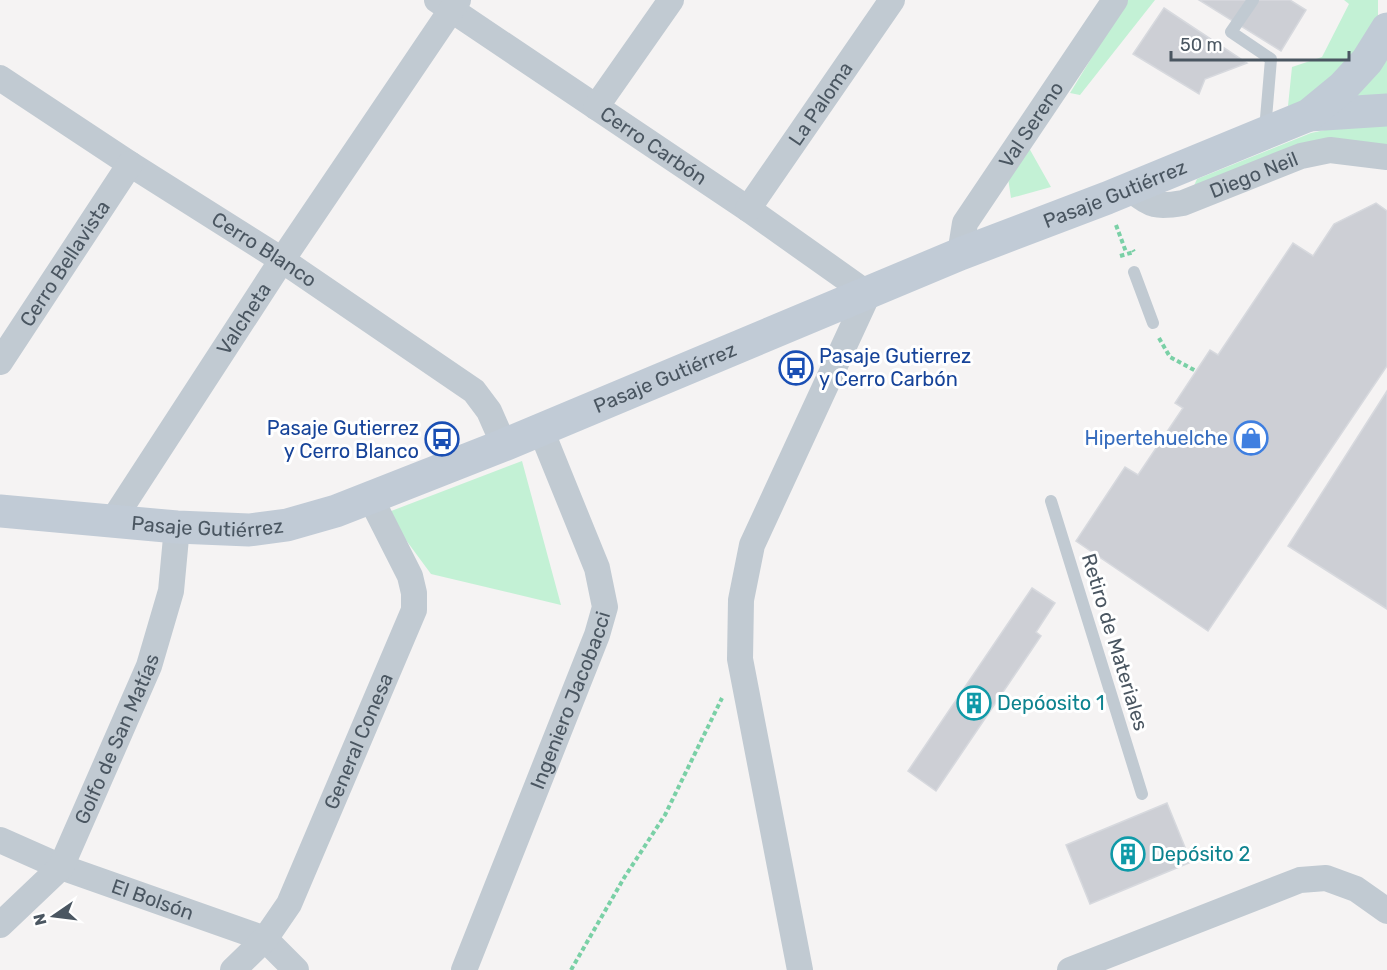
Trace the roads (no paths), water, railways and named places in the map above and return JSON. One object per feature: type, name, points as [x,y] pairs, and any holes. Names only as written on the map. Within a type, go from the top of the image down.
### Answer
[{"type":"main road","name":"Pasaje Gutiérrez","points":[[0,511],[177,527],[249,530],[286,525],[328,513],[504,445],[960,254],[1309,115],[1342,87],[1367,61],[1387,29]]},
{"type":"main road","name":"Pasaje Gutiérrez","points":[[1309,115],[1387,110]]},
{"type":"street","points":[[596,107],[671,0]]},
{"type":"street","name":"La Paloma","points":[[748,209],[892,0]]},
{"type":"street","name":"Val Sereno","points":[[960,254],[965,223],[1115,0]]},
{"type":"street","name":"Cerro Carbón","points":[[449,3],[868,294]]},
{"type":"street","name":"Valcheta","points":[[113,520],[449,3]]},
{"type":"street","name":"Cerro Blanco","points":[[0,78],[282,260],[474,391],[489,411],[504,445]]},
{"type":"street","name":"Diego Neil","points":[[1128,188],[1152,205],[1165,206],[1183,203],[1301,156],[1330,150],[1387,157]]},
{"type":"street","name":"Cerro Bellavista","points":[[0,362],[130,164]]},
{"type":"street","points":[[800,970],[740,659],[741,600],[752,545],[868,294]]},
{"type":"street","name":"Ingeniero Jacobacci","points":[[464,970],[597,635],[605,607],[597,568],[540,430]]},
{"type":"street","name":"General Conesa","points":[[233,970],[265,939],[289,904],[414,610],[414,593],[410,576],[370,497]]},
{"type":"street","name":"Golfo de San Matías","points":[[0,926],[60,867],[149,666],[171,591],[177,527]]},
{"type":"street","name":"El Bolsón","points":[[0,840],[60,867],[265,939],[296,970]]},
{"type":"street","points":[[1070,970],[1300,879],[1326,878],[1356,889],[1387,910]]},
{"type":"lane","points":[[1253,0],[1231,32],[1271,59],[1265,133]]},
{"type":"lane","points":[[1134,272],[1153,323]]},
{"type":"lane","name":"Retiro de Materiales","points":[[1051,501],[1142,794]]},
{"type":"place","name":"Pasaje Gutierrez y Cerro Carbón","points":[[796,368]]},
{"type":"place","name":"Hipertehuelche","points":[[1251,438]]},
{"type":"place","name":"Pasaje Gutierrez y Cerro Blanco","points":[[442,439]]},
{"type":"place","name":"Depóosito 1","points":[[974,703]]},
{"type":"place","name":"Depósito 2","points":[[1128,854]]}]
